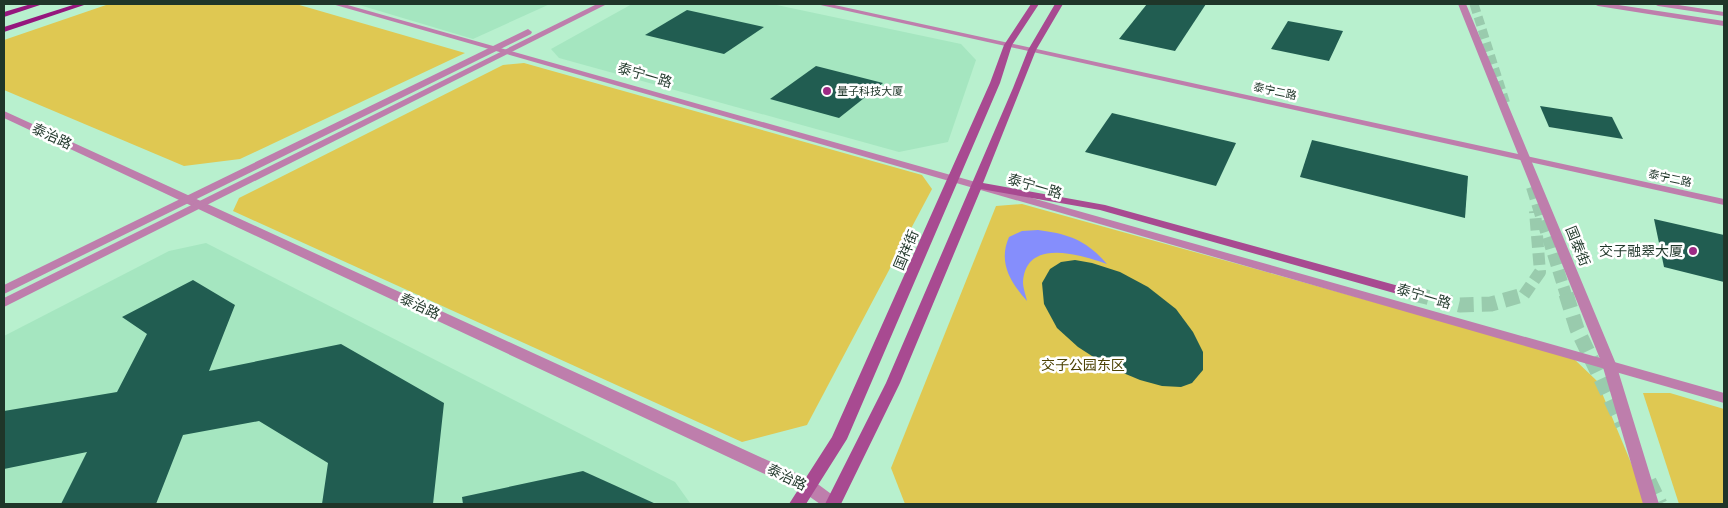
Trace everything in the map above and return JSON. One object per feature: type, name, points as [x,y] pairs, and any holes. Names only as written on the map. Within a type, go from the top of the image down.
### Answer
[{"type":"main road","points":[[4,15],[39,4]]},
{"type":"main road","points":[[4,30],[83,4]]},
{"type":"main road","name":"国祥街","points":[[796,504],[839,439],[995,82],[1008,45],[1035,4]]},
{"type":"main road","points":[[832,504],[893,383],[1018,88],[1032,50],[1059,4]]},
{"type":"main road","points":[[977,185],[1101,207],[1401,291]]},
{"type":"street","name":"泰宁一路","points":[[336,4],[1724,398]]},
{"type":"street","points":[[4,303],[494,48],[587,4]]},
{"type":"street","points":[[4,290],[195,202],[603,4]]},
{"type":"street","name":"泰宁二路","points":[[820,4],[1724,202]]},
{"type":"street","name":"国泰街","points":[[1462,4],[1527,159],[1609,364],[1651,504]]},
{"type":"street","points":[[1598,4],[1724,24]]},
{"type":"street","points":[[1658,4],[1724,14]]},
{"type":"street","name":"泰治路","points":[[4,114],[809,487],[832,504]]},
{"type":"shaded area","points":[[356,4],[550,4],[473,39]]},
{"type":"shaded area","name":"量子科技大厦","points":[[632,4],[772,4],[961,44],[976,60],[948,142],[899,152],[559,58],[551,49]]},
{"type":"shaded area","points":[[206,243],[675,482],[690,503],[4,504],[4,336],[169,251]]},
{"type":"green space","points":[[109,4],[296,4],[465,53],[240,159],[184,166],[4,90],[4,40]]},
{"type":"green space","points":[[524,63],[922,175],[932,189],[807,425],[742,442],[233,211],[239,198],[503,65]]},
{"type":"green space","name":"交子公园东区","points":[[1022,204],[1572,357],[1597,381],[1634,470],[1644,504],[905,504],[891,468],[996,206]]},
{"type":"green space","points":[[1643,393],[1670,393],[1724,409],[1724,504],[1679,504]]},
{"type":"water","points":[[1038,230],[1068,236],[1092,249],[1107,264],[1070,254],[1044,254],[1034,259],[1026,268],[1023,282],[1027,301],[1015,286],[1007,271],[1005,263],[1006,246],[1009,237],[1022,231]]},
{"type":"building","points":[[1147,4],[1206,4],[1175,51],[1119,39]]},
{"type":"building","points":[[687,10],[764,27],[724,54],[645,35]]},
{"type":"building","points":[[1288,21],[1343,31],[1329,61],[1271,49]]},
{"type":"building","name":"量子科技大厦","points":[[816,66],[883,83],[839,118],[770,99]]},
{"type":"building","points":[[1540,106],[1612,117],[1623,139],[1549,127]]},
{"type":"building","points":[[1112,113],[1236,143],[1216,186],[1085,152]]},
{"type":"building","points":[[1312,140],[1468,176],[1465,218],[1300,177]]},
{"type":"building","name":"交子融翠大厦","points":[[1654,219],[1724,235],[1724,282],[1664,267]]},
{"type":"building","points":[[1075,260],[1120,272],[1148,287],[1176,309],[1193,332],[1203,352],[1203,370],[1192,383],[1181,387],[1162,386],[1140,380],[1109,367],[1078,347],[1057,328],[1044,304],[1042,283],[1050,269],[1061,262]]},
{"type":"building","points":[[193,280],[235,305],[209,371],[341,344],[444,403],[433,504],[322,504],[328,463],[259,421],[183,435],[156,504],[61,504],[87,452],[4,469],[4,411],[117,392],[147,334],[122,317]]},
{"type":"building","points":[[583,471],[656,504],[463,504],[462,497]]},
{"type":"tunnel","points":[[1474,4],[1506,104]]},
{"type":"tunnel","points":[[1532,187],[1566,295]]},
{"type":"tunnel","points":[[1524,294],[1540,272],[1535,211]]},
{"type":"tunnel","points":[[1401,291],[1419,295]]},
{"type":"tunnel","points":[[1414,294],[1460,305],[1491,304],[1524,294]]},
{"type":"tunnel","points":[[1566,294],[1577,329],[1623,425]]},
{"type":"tunnel","points":[[1649,481],[1660,504]]},
{"type":"place","name":"量子科技大厦","points":[[827,91]]},
{"type":"place","name":"交子融翠大厦","points":[[1693,251]]}]
